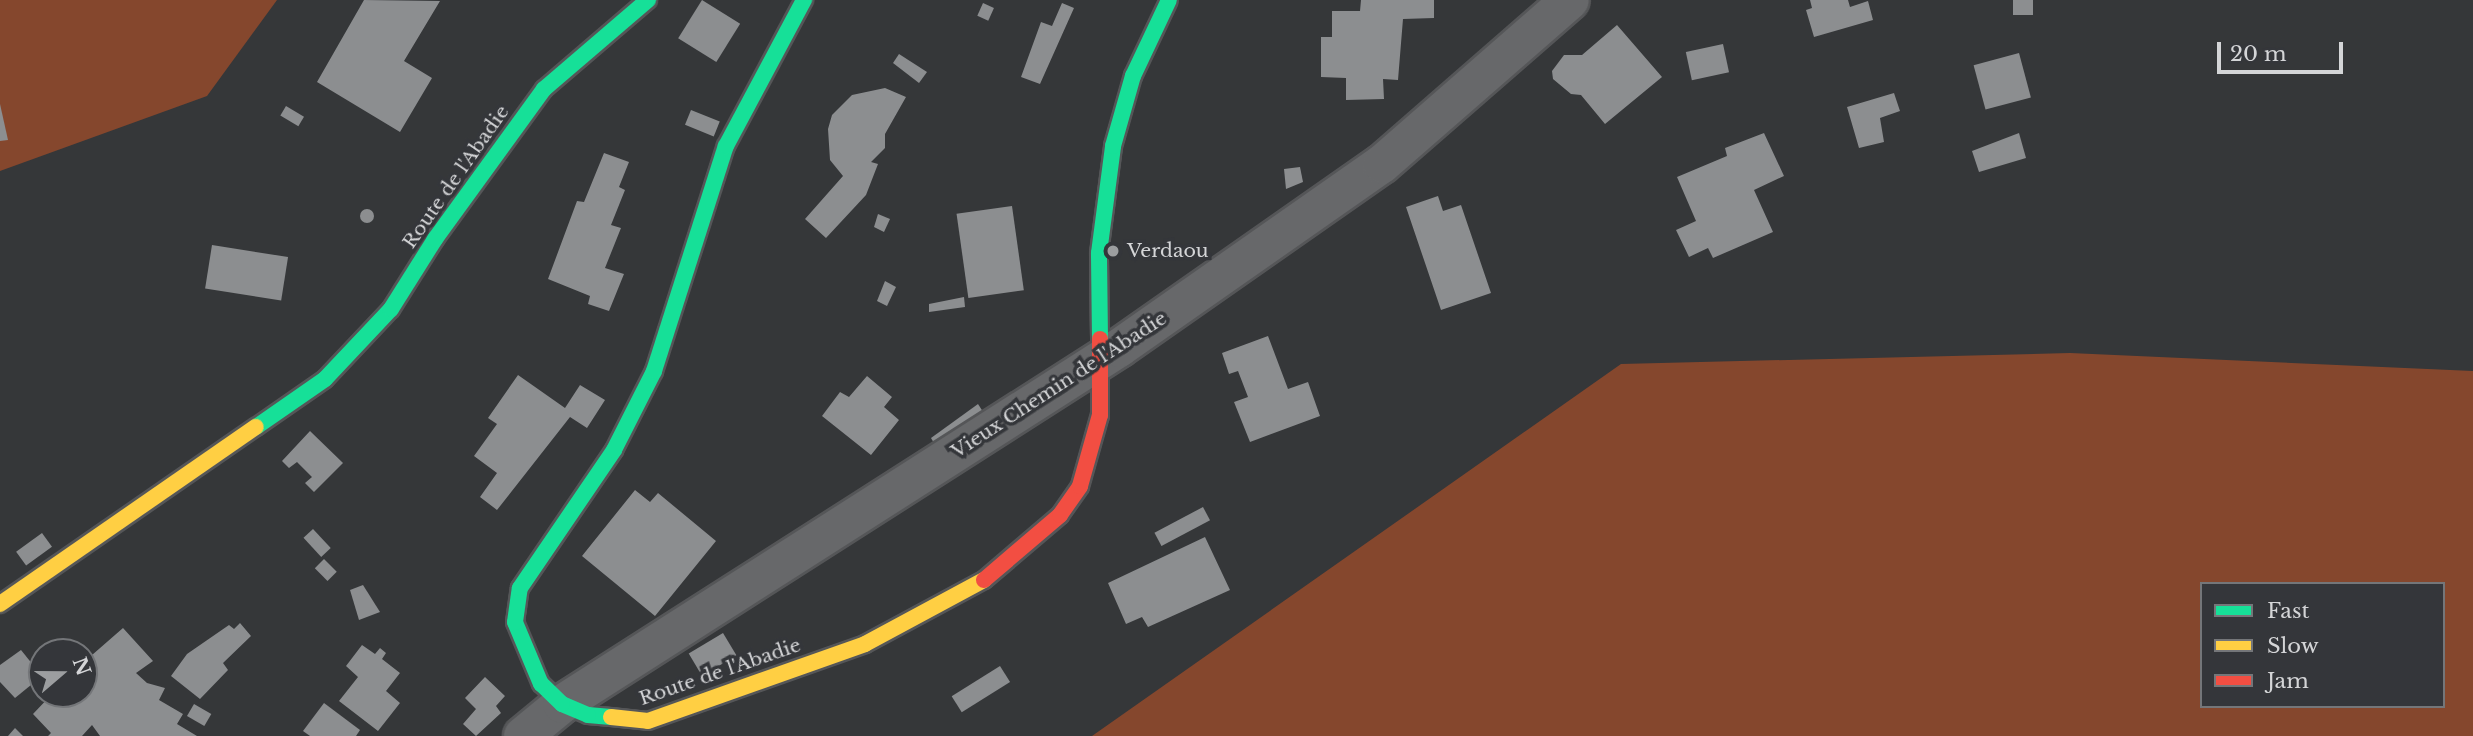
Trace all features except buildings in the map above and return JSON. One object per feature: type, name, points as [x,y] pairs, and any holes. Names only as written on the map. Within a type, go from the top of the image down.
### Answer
[{"type":"street","name":"Route de l'Abadie","points":[[0,604],[325,379],[391,309],[435,239],[544,89],[648,0]]},
{"type":"street","name":"Route de l'Abadie","points":[[804,0],[726,146],[649,381],[614,450],[520,588],[515,622],[524,652],[541,684],[562,704],[621,722],[648,721],[864,643],[976,587],[1060,515],[1080,486],[1100,415],[1099,253],[1113,146],[1133,76],[1169,0]]},
{"type":"street","name":"Vieux Chemin de l'Abadie","points":[[523,736],[562,704],[1101,359],[1382,164],[1570,0]]},
{"type":"shaded area","points":[[0,0],[277,0],[207,96],[0,171]]},
{"type":"shaded area","points":[[2070,353],[2473,371],[2473,736],[1092,736],[1621,364]]},
{"type":"traffic: fast","points":[[256,427],[325,379],[391,309],[435,239],[544,89],[648,0]]},
{"type":"traffic: fast","points":[[611,717],[588,715],[562,704],[541,684],[515,622],[520,588],[614,450],[654,371],[726,146],[804,0]]},
{"type":"traffic: fast","points":[[1100,339],[1099,253],[1113,146],[1133,76],[1169,0]]},
{"type":"traffic: slow","points":[[0,604],[256,427]]},
{"type":"traffic: slow","points":[[611,717],[648,721],[865,644],[984,580]]},
{"type":"traffic: jam","points":[[984,580],[1060,515],[1080,486],[1100,415],[1100,339]]},
{"type":"place","name":"Verdaou","points":[[1113,251]]}]
